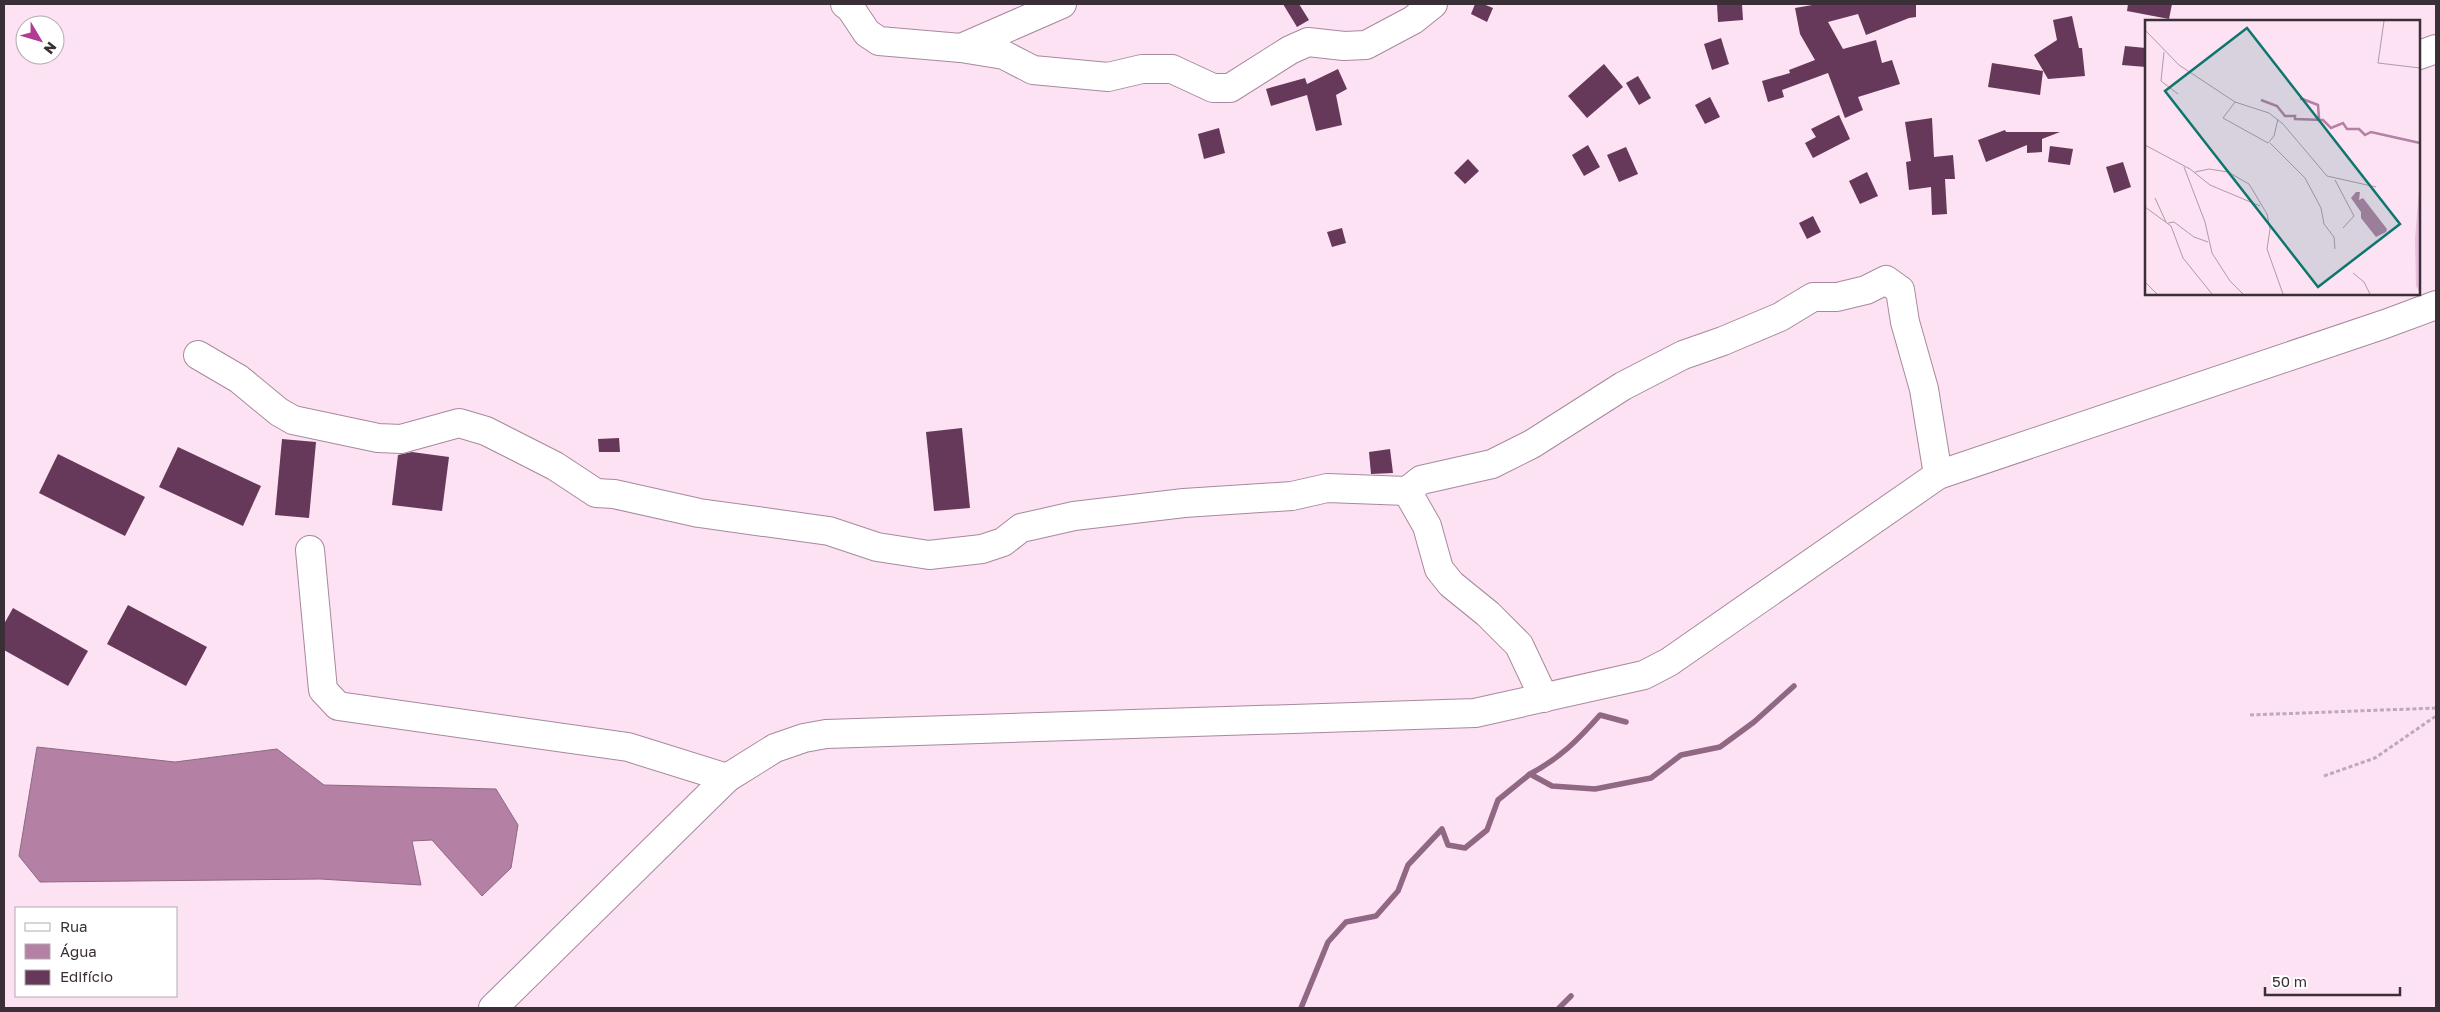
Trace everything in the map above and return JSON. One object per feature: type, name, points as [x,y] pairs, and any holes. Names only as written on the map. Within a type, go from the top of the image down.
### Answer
[{"type":"street","points":[[845,4],[851,9],[867,33],[878,41],[961,48],[1004,55],[1034,70],[1108,77],[1142,69],[1172,68],[1213,88],[1230,88],[1290,50],[1308,42],[1344,46],[1366,45],[1413,20],[1433,4]]},
{"type":"street","points":[[961,48],[1062,4]]},
{"type":"street","points":[[2420,55],[2436,49]]},
{"type":"street","points":[[198,355],[239,378],[279,412],[293,420],[378,438],[401,439],[459,423],[486,431],[555,466],[596,493],[614,494],[699,513],[829,531],[877,547],[929,555],[982,549],[1003,542],[1021,528],[1074,516],[1184,503],[1292,496],[1327,488],[1408,491],[1421,480],[1492,464],[1532,444],[1623,386],[1683,355],[1724,341],[1780,317],[1813,297],[1837,297],[1866,290],[1886,280],[1900,290],[1905,322],[1924,389],[1938,476]]},
{"type":"street","points":[[493,1008],[727,778],[775,748],[804,738],[826,734],[1475,713],[1644,675],[1669,662],[1938,476],[2436,305]]},
{"type":"street","points":[[1408,491],[1427,526],[1439,569],[1451,584],[1488,614],[1519,645],[1544,698]]},
{"type":"street","points":[[310,550],[323,690],[338,706],[628,748],[727,778]]},
{"type":"path","points":[[2250,715],[2436,708]]},
{"type":"path","points":[[2324,776],[2375,758],[2436,716]]},
{"type":"water","points":[[37,747],[175,762],[277,749],[324,785],[496,789],[518,825],[511,868],[482,896],[432,840],[412,841],[421,885],[320,879],[40,882],[19,856]]},
{"type":"building","points":[[1283,4],[1299,4],[1309,20],[1297,27]]},
{"type":"building","points":[[1475,4],[1483,4],[1493,8],[1487,22],[1471,14]]},
{"type":"building","points":[[1717,4],[1742,4],[1743,20],[1718,22]]},
{"type":"building","points":[[1818,4],[1916,4],[1916,17],[1866,35],[1858,14],[1828,22],[1843,49],[1876,40],[1882,63],[1892,60],[1900,84],[1858,97],[1863,110],[1845,118],[1828,73],[1782,90],[1784,97],[1768,102],[1762,81],[1790,73],[1789,70],[1815,60],[1800,34],[1795,8]]},
{"type":"building","points":[[2128,4],[2172,4],[2169,19],[2127,11]]},
{"type":"building","points":[[2072,16],[2079,48],[2082,48],[2085,76],[2048,79],[2034,55],[2057,40],[2053,20]]},
{"type":"building","points":[[1721,38],[1729,64],[1712,70],[1704,44]]},
{"type":"building","points":[[2125,46],[2145,48],[2145,67],[2122,65]]},
{"type":"building","points":[[1992,63],[2043,71],[2040,95],[1988,87]]},
{"type":"building","points":[[1604,64],[1623,87],[1587,118],[1568,96]]},
{"type":"building","points":[[1338,69],[1347,89],[1336,95],[1342,125],[1316,131],[1307,95],[1271,106],[1266,89],[1305,78],[1307,84]]},
{"type":"building","points":[[1638,76],[1651,98],[1639,105],[1626,83]]},
{"type":"building","points":[[1710,97],[1720,117],[1705,124],[1695,105]]},
{"type":"building","points":[[1839,115],[1850,139],[1813,158],[1805,143],[1816,137],[1811,129]]},
{"type":"building","points":[[1932,118],[1934,157],[1953,155],[1955,179],[1945,179],[1947,214],[1932,215],[1931,187],[1909,190],[1906,162],[1911,161],[1905,122]]},
{"type":"building","points":[[1219,128],[1225,153],[1204,159],[1198,134]]},
{"type":"building","points":[[2005,130],[2006,132],[2060,132],[2042,139],[2042,152],[2027,153],[2027,145],[1986,162],[1978,140]]},
{"type":"building","points":[[1588,145],[1600,167],[1584,176],[1572,155]]},
{"type":"building","points":[[2050,146],[2073,149],[2070,165],[2048,162]]},
{"type":"building","points":[[1626,147],[1638,174],[1619,182],[1607,155]]},
{"type":"building","points":[[1468,159],[1479,171],[1465,184],[1454,173]]},
{"type":"building","points":[[2123,162],[2131,187],[2114,193],[2106,167]]},
{"type":"building","points":[[1867,172],[1878,196],[1860,204],[1849,181]]},
{"type":"building","points":[[1813,216],[1821,232],[1807,239],[1799,223]]},
{"type":"building","points":[[1342,228],[1346,243],[1332,247],[1327,232]]},
{"type":"building","points":[[962,428],[970,508],[934,511],[926,432]]},
{"type":"building","points":[[619,438],[620,452],[599,452],[598,439]]},
{"type":"building","points":[[282,439],[316,442],[309,518],[275,515]]},
{"type":"building","points":[[178,447],[261,486],[243,526],[159,487]]},
{"type":"building","points":[[1390,449],[1393,473],[1371,474],[1369,452]]},
{"type":"building","points":[[412,452],[449,457],[442,511],[392,505],[398,455]]},
{"type":"building","points":[[58,454],[145,497],[125,536],[39,493]]},
{"type":"building","points":[[128,605],[207,647],[186,686],[107,644]]},
{"type":"building","points":[[13,608],[88,651],[68,686],[4,650],[4,624]]},
{"type":"waterway","points":[[1301,1008],[1328,942],[1346,922],[1376,916],[1398,891],[1408,865],[1442,829],[1448,845],[1465,848],[1487,830],[1498,800],[1530,774],[1552,786],[1595,789],[1651,778],[1681,755],[1720,747],[1754,722],[1794,686]]},
{"type":"waterway","points":[[1530,774],[1568,748],[1600,715],[1626,722]]},
{"type":"waterway","points":[[1559,1008],[1571,996]]}]
